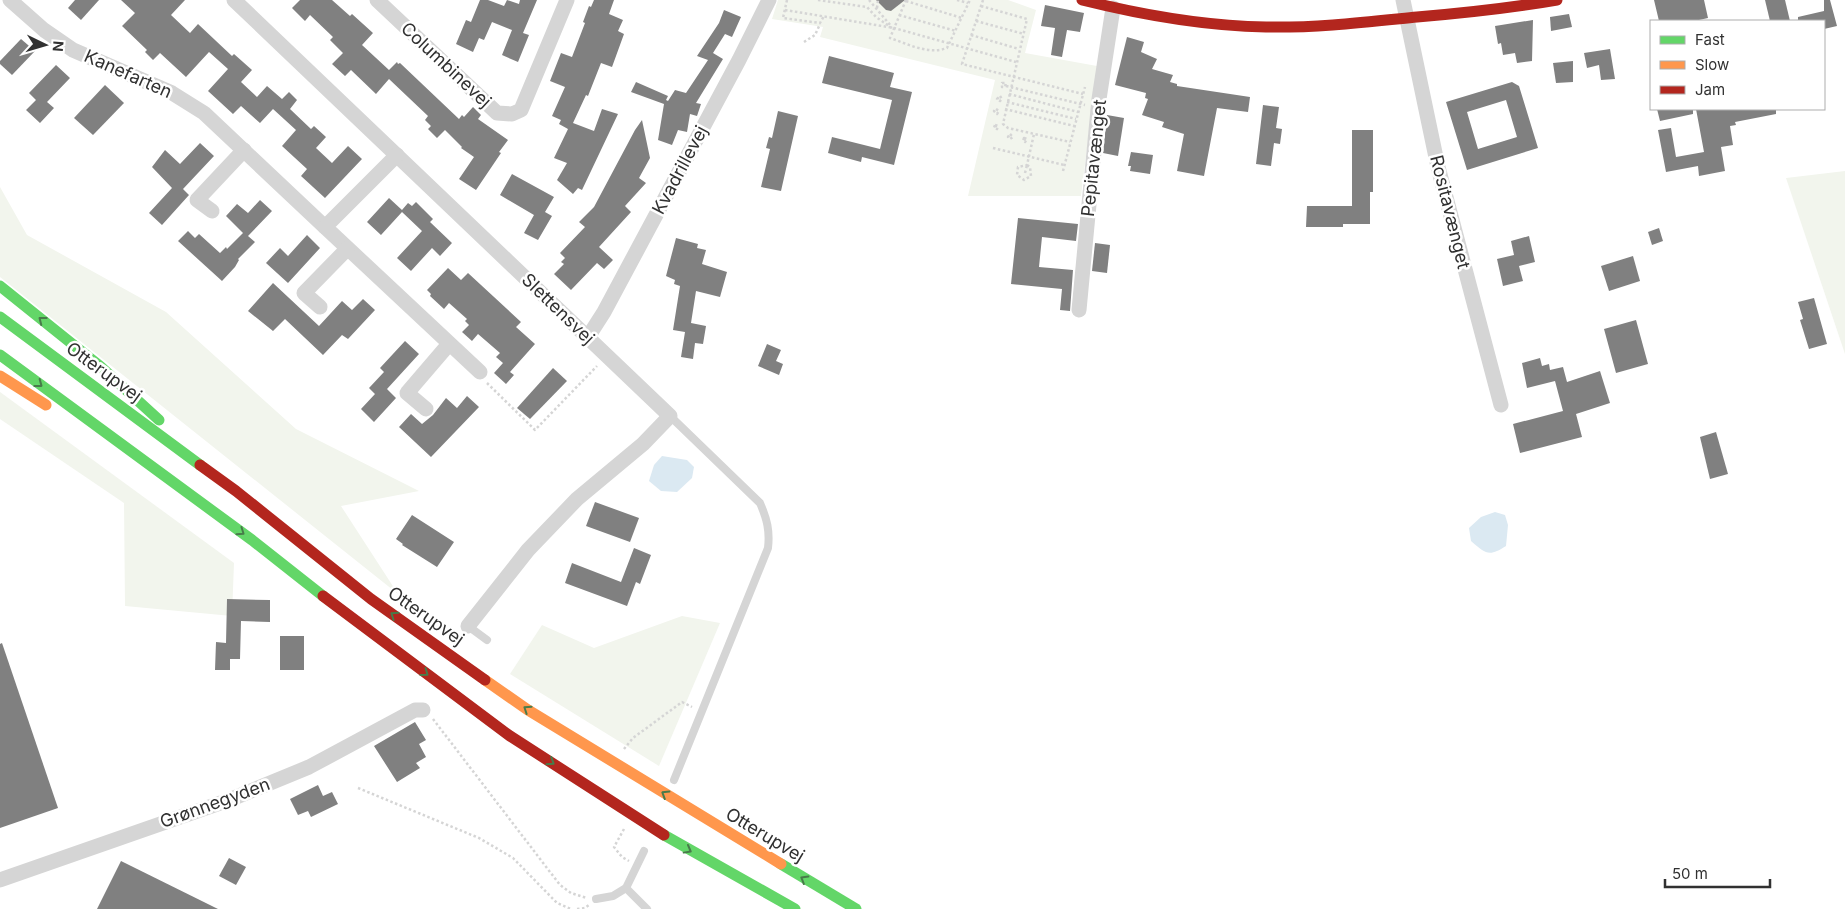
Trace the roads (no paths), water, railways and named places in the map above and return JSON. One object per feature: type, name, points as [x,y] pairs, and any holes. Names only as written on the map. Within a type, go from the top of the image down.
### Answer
[{"type":"main road","points":[[1082,0],[1113,8],[1217,25],[1266,27],[1317,25],[1473,12],[1557,0]]},
{"type":"main road","points":[[0,286],[101,367],[236,491]]},
{"type":"main road","name":"Otterupvej","points":[[0,317],[236,491],[372,599],[528,710],[856,909]]},
{"type":"main road","points":[[0,355],[252,540],[355,621],[510,736],[668,838],[795,909]]},
{"type":"main road","points":[[0,376],[58,413]]},
{"type":"main road","points":[[74,424],[215,514]]},
{"type":"street","name":"Kanefarten","points":[[10,0],[44,30],[73,50],[172,93],[204,113],[480,372]]},
{"type":"street","name":"Slettensvej","points":[[234,0],[670,416]]},
{"type":"street","name":"Columbinevej","points":[[377,0],[497,113],[512,114],[521,110],[567,0]]},
{"type":"street","name":"Kvadrillevej","points":[[588,337],[604,312],[739,60],[768,0]]},
{"type":"street","name":"Rositavænget","points":[[1403,0],[1438,167],[1501,405]]},
{"type":"street","name":"Pepitavænget","points":[[1079,310],[1099,99],[1113,8]]},
{"type":"street","points":[[212,211],[197,200],[244,150]]},
{"type":"street","points":[[325,227],[396,155]]},
{"type":"street","points":[[320,306],[304,293],[347,249]]},
{"type":"street","points":[[426,409],[407,393],[449,344]]},
{"type":"street","points":[[468,626],[528,550],[578,499],[644,444],[670,416]]},
{"type":"street","name":"Grønnegyden","points":[[0,880],[229,800],[309,767],[415,710],[423,710]]},
{"type":"lane","points":[[670,416],[760,503],[767,518],[769,535],[768,548],[674,780]]},
{"type":"lane","points":[[468,626],[487,640]]},
{"type":"lane","points":[[596,899],[613,896],[626,888],[644,852]]},
{"type":"lane","points":[[626,888],[647,909]]}]
